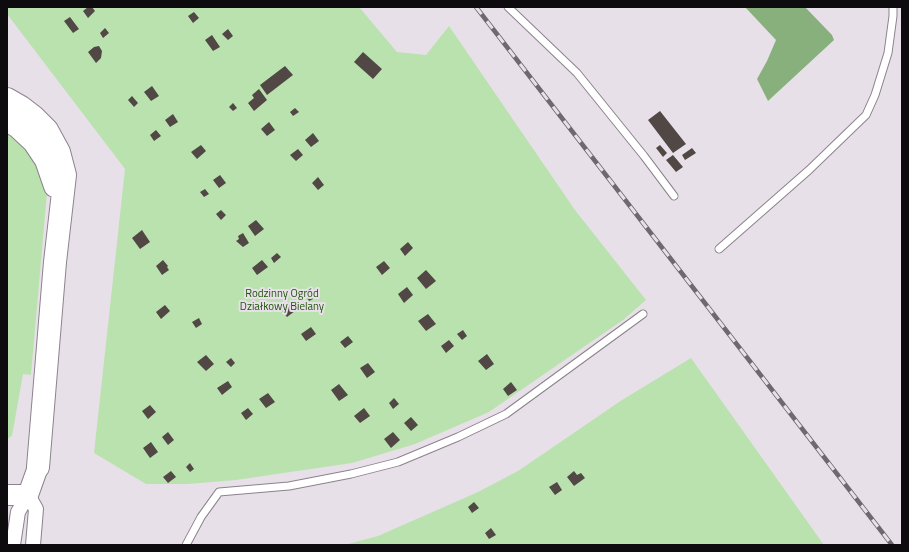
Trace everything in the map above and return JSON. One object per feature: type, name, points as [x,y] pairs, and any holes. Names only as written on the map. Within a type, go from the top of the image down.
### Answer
[{"type":"main road","points":[[7,99],[34,117],[47,130],[56,146],[65,175],[59,219],[38,467],[28,495],[7,495]]},
{"type":"main road","points":[[7,120],[18,127],[34,142],[46,160],[54,181],[59,219]]},
{"type":"street","points":[[13,545],[18,512],[28,495],[36,509],[33,545]]},
{"type":"lane","points":[[508,7],[577,73],[644,156],[674,196]]},
{"type":"lane","points":[[719,249],[809,170],[866,115],[875,95],[888,52],[893,7]]},
{"type":"lane","points":[[186,545],[201,517],[219,492],[289,486],[350,474],[398,462],[458,437],[506,414],[643,314]]},
{"type":"green space","name":"Rodzinny Ogród Działkowy Bielany","points":[[7,7],[359,7],[397,52],[426,55],[449,26],[575,210],[646,300],[623,320],[489,412],[415,444],[352,463],[236,480],[188,484],[146,484],[94,453],[125,169],[7,14]]},
{"type":"green space","points":[[745,7],[805,7],[832,35],[834,40],[768,101],[757,79],[776,40]]},
{"type":"green space","points":[[7,128],[39,164],[47,193],[31,375],[23,374],[12,436],[7,439]]},
{"type":"green space","points":[[691,358],[824,545],[336,545],[348,544],[378,536],[478,492],[518,471],[622,400]]},
{"type":"building","points":[[88,7],[92,7],[95,11],[88,18],[83,11]]},
{"type":"building","points":[[194,12],[199,18],[193,23],[188,16]]},
{"type":"building","points":[[70,17],[79,29],[73,33],[64,21]]},
{"type":"building","points":[[105,28],[109,33],[103,38],[100,33]]},
{"type":"building","points":[[228,29],[233,36],[228,40],[222,34]]},
{"type":"building","points":[[212,35],[220,47],[213,51],[205,40]]},
{"type":"building","points":[[99,46],[102,51],[101,58],[96,63],[88,52],[94,47]]},
{"type":"building","points":[[363,52],[382,69],[373,79],[354,62]]},
{"type":"building","points":[[285,66],[293,75],[267,95],[260,85]]},
{"type":"building","points":[[152,86],[159,96],[151,101],[144,92]]},
{"type":"building","points":[[259,89],[267,100],[254,111],[248,103],[254,98],[252,95]]},
{"type":"building","points":[[132,96],[138,103],[134,107],[128,100]]},
{"type":"building","points":[[233,103],[237,108],[233,111],[229,107]]},
{"type":"building","points":[[295,108],[299,112],[293,116],[290,112]]},
{"type":"building","points":[[660,111],[686,144],[673,153],[648,120]]},
{"type":"building","points":[[173,114],[178,122],[170,127],[165,120]]},
{"type":"building","points":[[269,122],[275,130],[267,136],[261,129]]},
{"type":"building","points":[[156,130],[161,136],[154,141],[150,135]]},
{"type":"building","points":[[313,133],[319,141],[311,147],[305,140]]},
{"type":"building","points":[[201,145],[206,151],[197,159],[191,152]]},
{"type":"building","points":[[660,145],[667,153],[663,157],[656,148]]},
{"type":"building","points":[[692,148],[696,153],[685,160],[682,155]]},
{"type":"building","points":[[298,149],[303,155],[296,161],[290,155]]},
{"type":"building","points":[[673,155],[683,167],[676,172],[666,160]]},
{"type":"building","points":[[220,175],[226,183],[219,188],[213,180]]},
{"type":"building","points":[[318,177],[324,185],[318,190],[312,183]]},
{"type":"building","points":[[205,189],[209,194],[204,197],[200,192]]},
{"type":"building","points":[[221,210],[226,215],[221,220],[216,214]]},
{"type":"building","points":[[256,220],[264,229],[255,236],[248,226]]},
{"type":"building","points":[[142,230],[150,242],[140,249],[132,238]]},
{"type":"building","points":[[243,233],[249,243],[243,247],[236,241],[239,239],[238,236]]},
{"type":"building","points":[[408,242],[413,248],[405,256],[400,249]]},
{"type":"building","points":[[277,253],[281,257],[274,263],[271,258]]},
{"type":"building","points":[[163,260],[168,266],[167,267],[169,270],[162,275],[156,266]]},
{"type":"building","points":[[262,260],[268,267],[257,275],[252,268]]},
{"type":"building","points":[[384,261],[390,268],[382,275],[376,267]]},
{"type":"building","points":[[426,270],[436,281],[426,289],[417,278]]},
{"type":"building","points":[[407,287],[413,295],[404,303],[398,294]]},
{"type":"building","points":[[307,291],[313,299],[309,301],[304,293]]},
{"type":"building","points":[[288,302],[295,311],[287,317],[280,308]]},
{"type":"building","points":[[165,305],[170,311],[161,319],[156,312]]},
{"type":"building","points":[[428,314],[436,324],[426,331],[418,321]]},
{"type":"building","points":[[199,318],[202,324],[196,328],[192,322]]},
{"type":"building","points":[[311,327],[316,334],[306,341],[301,334]]},
{"type":"building","points":[[463,330],[467,336],[462,340],[457,334]]},
{"type":"building","points":[[348,336],[353,342],[345,348],[340,342]]},
{"type":"building","points":[[449,340],[454,346],[446,353],[441,346]]},
{"type":"building","points":[[487,354],[494,364],[486,370],[478,361]]},
{"type":"building","points":[[206,355],[214,364],[206,371],[197,362]]},
{"type":"building","points":[[231,358],[235,363],[231,367],[226,362]]},
{"type":"building","points":[[368,363],[375,372],[367,378],[360,368]]},
{"type":"building","points":[[228,381],[232,387],[222,395],[217,388]]},
{"type":"building","points":[[511,382],[517,390],[508,396],[503,389]]},
{"type":"building","points":[[339,384],[348,395],[339,401],[331,390]]},
{"type":"building","points":[[268,393],[275,402],[266,408],[259,399]]},
{"type":"building","points":[[394,398],[399,404],[393,409],[389,403]]},
{"type":"building","points":[[150,405],[156,412],[148,419],[142,411]]},
{"type":"building","points":[[248,408],[253,414],[246,420],[241,413]]},
{"type":"building","points":[[364,408],[370,416],[360,423],[354,416]]},
{"type":"building","points":[[411,417],[418,425],[411,431],[404,423]]},
{"type":"building","points":[[168,432],[174,440],[168,445],[162,437]]},
{"type":"building","points":[[393,432],[400,440],[391,448],[384,439]]},
{"type":"building","points":[[151,442],[158,452],[150,458],[143,448]]},
{"type":"building","points":[[190,463],[194,469],[190,472],[186,467]]},
{"type":"building","points":[[171,471],[176,477],[168,483],[163,477]]},
{"type":"building","points":[[574,471],[577,475],[581,473],[585,478],[574,486],[567,477]]},
{"type":"building","points":[[557,482],[562,490],[555,495],[549,487]]},
{"type":"building","points":[[474,502],[479,508],[472,513],[468,507]]},
{"type":"building","points":[[491,528],[496,535],[489,539],[485,533]]},
{"type":"railway","points":[[476,7],[892,545]]}]
